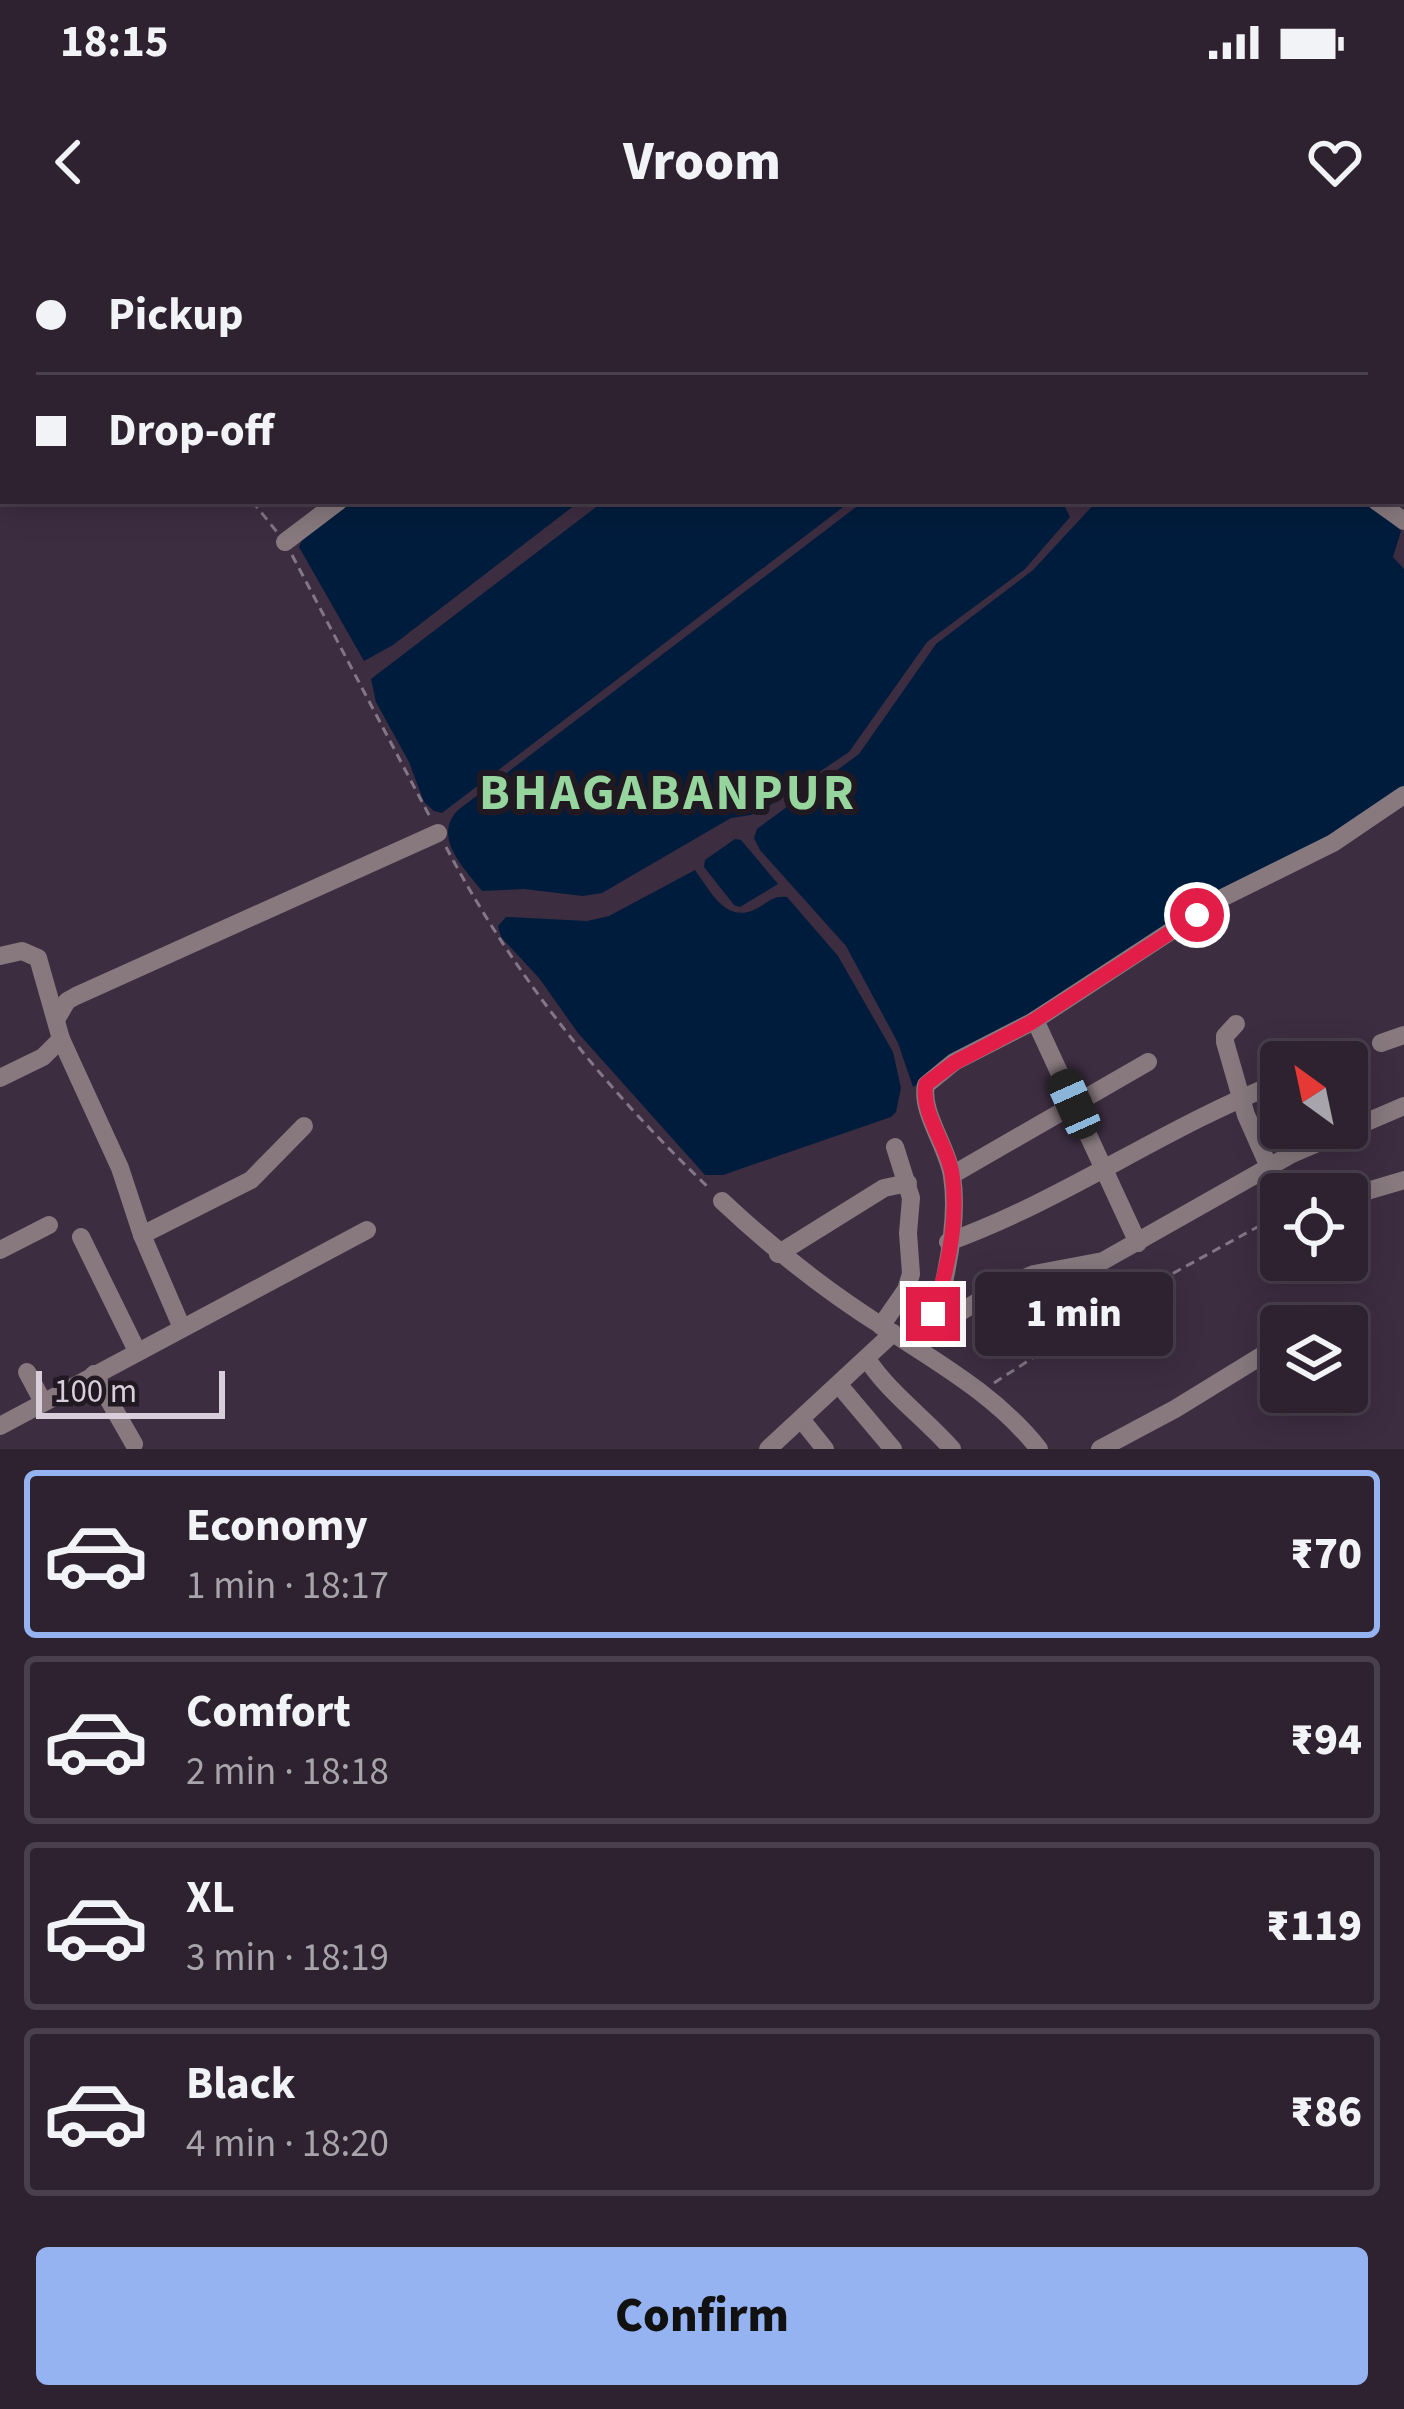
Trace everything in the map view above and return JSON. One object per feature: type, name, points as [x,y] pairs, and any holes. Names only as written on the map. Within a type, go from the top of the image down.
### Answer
[{"type":"street","points":[[285,542],[335,504]]},
{"type":"street","points":[[933,1328],[949,1242],[952,1175],[925,1100],[926,1084],[954,1063],[1035,1020],[1220,899],[1334,843],[1404,796]]},
{"type":"street","points":[[58,1018],[67,1001],[438,833]]},
{"type":"street","points":[[0,956],[22,951],[38,958],[61,1039],[120,1168],[142,1235],[182,1328]]},
{"type":"street","points":[[1035,1020],[1138,1243]]},
{"type":"street","points":[[1236,1024],[1225,1042],[1240,1097],[1270,1173]]},
{"type":"street","points":[[1382,1043],[1404,1035]]},
{"type":"street","points":[[0,1078],[52,1051],[61,1039]]},
{"type":"street","points":[[952,1175],[1148,1062]]},
{"type":"street","points":[[949,1242],[1028,1211],[1260,1090]]},
{"type":"street","points":[[918,1346],[933,1328],[1018,1281],[1103,1261],[1321,1139],[1404,1106]]},
{"type":"street","points":[[142,1235],[251,1180],[304,1126]]},
{"type":"street","points":[[768,1449],[867,1359],[910,1282],[912,1209],[895,1147]]},
{"type":"street","points":[[1368,1191],[1404,1180]]},
{"type":"street","points":[[778,1254],[873,1193],[908,1183]]},
{"type":"street","points":[[722,1201],[778,1254],[887,1330],[918,1346],[1005,1412],[1039,1449]]},
{"type":"street","points":[[0,1250],[49,1225]]},
{"type":"street","points":[[0,1426],[367,1231]]},
{"type":"street","points":[[81,1237],[137,1351]]},
{"type":"street","points":[[1100,1449],[1260,1357]]},
{"type":"street","points":[[867,1359],[888,1388],[922,1415],[952,1449]]},
{"type":"street","points":[[27,1372],[43,1402]]},
{"type":"street","points":[[94,1375],[134,1444]]},
{"type":"street","points":[[839,1385],[893,1449]]},
{"type":"street","points":[[801,1419],[824,1449]]},
{"type":"path","points":[[254,504],[285,542],[466,886],[543,1004],[654,1136],[722,1201]]},
{"type":"path","points":[[985,1392],[1110,1308],[1260,1226]]},
{"type":"water","points":[[343,504],[576,504],[393,645],[364,661],[299,547],[303,538]]},
{"type":"water","points":[[600,504],[847,504],[442,813],[424,802],[409,762],[376,702],[371,679]]},
{"type":"water","points":[[860,504],[1064,504],[1070,517],[1025,569],[927,642],[849,752],[770,805],[731,818],[602,893],[482,891],[449,841],[451,820],[458,810]]},
{"type":"water","points":[[1094,504],[1370,504],[1401,531],[1393,557],[1404,569],[1404,789],[1342,833],[913,1087],[898,1043],[846,946],[754,838],[757,829],[859,754],[936,644],[1033,570]]},
{"type":"water","points":[[735,839],[741,840],[778,884],[740,907],[704,867],[705,860]]},
{"type":"water","points":[[695,870],[722,905],[739,913],[787,897],[838,956],[893,1052],[901,1088],[891,1117],[723,1175],[705,1175],[578,1033],[539,978],[501,937],[498,926],[506,917],[587,921],[609,916]]},
{"type":"district","name":"BHAGABANPUR","points":[[668,791]]},
{"type":"route","points":[[933,1314],[944,1281],[953,1186],[945,1146],[925,1100],[926,1084],[1197,915]]}]
